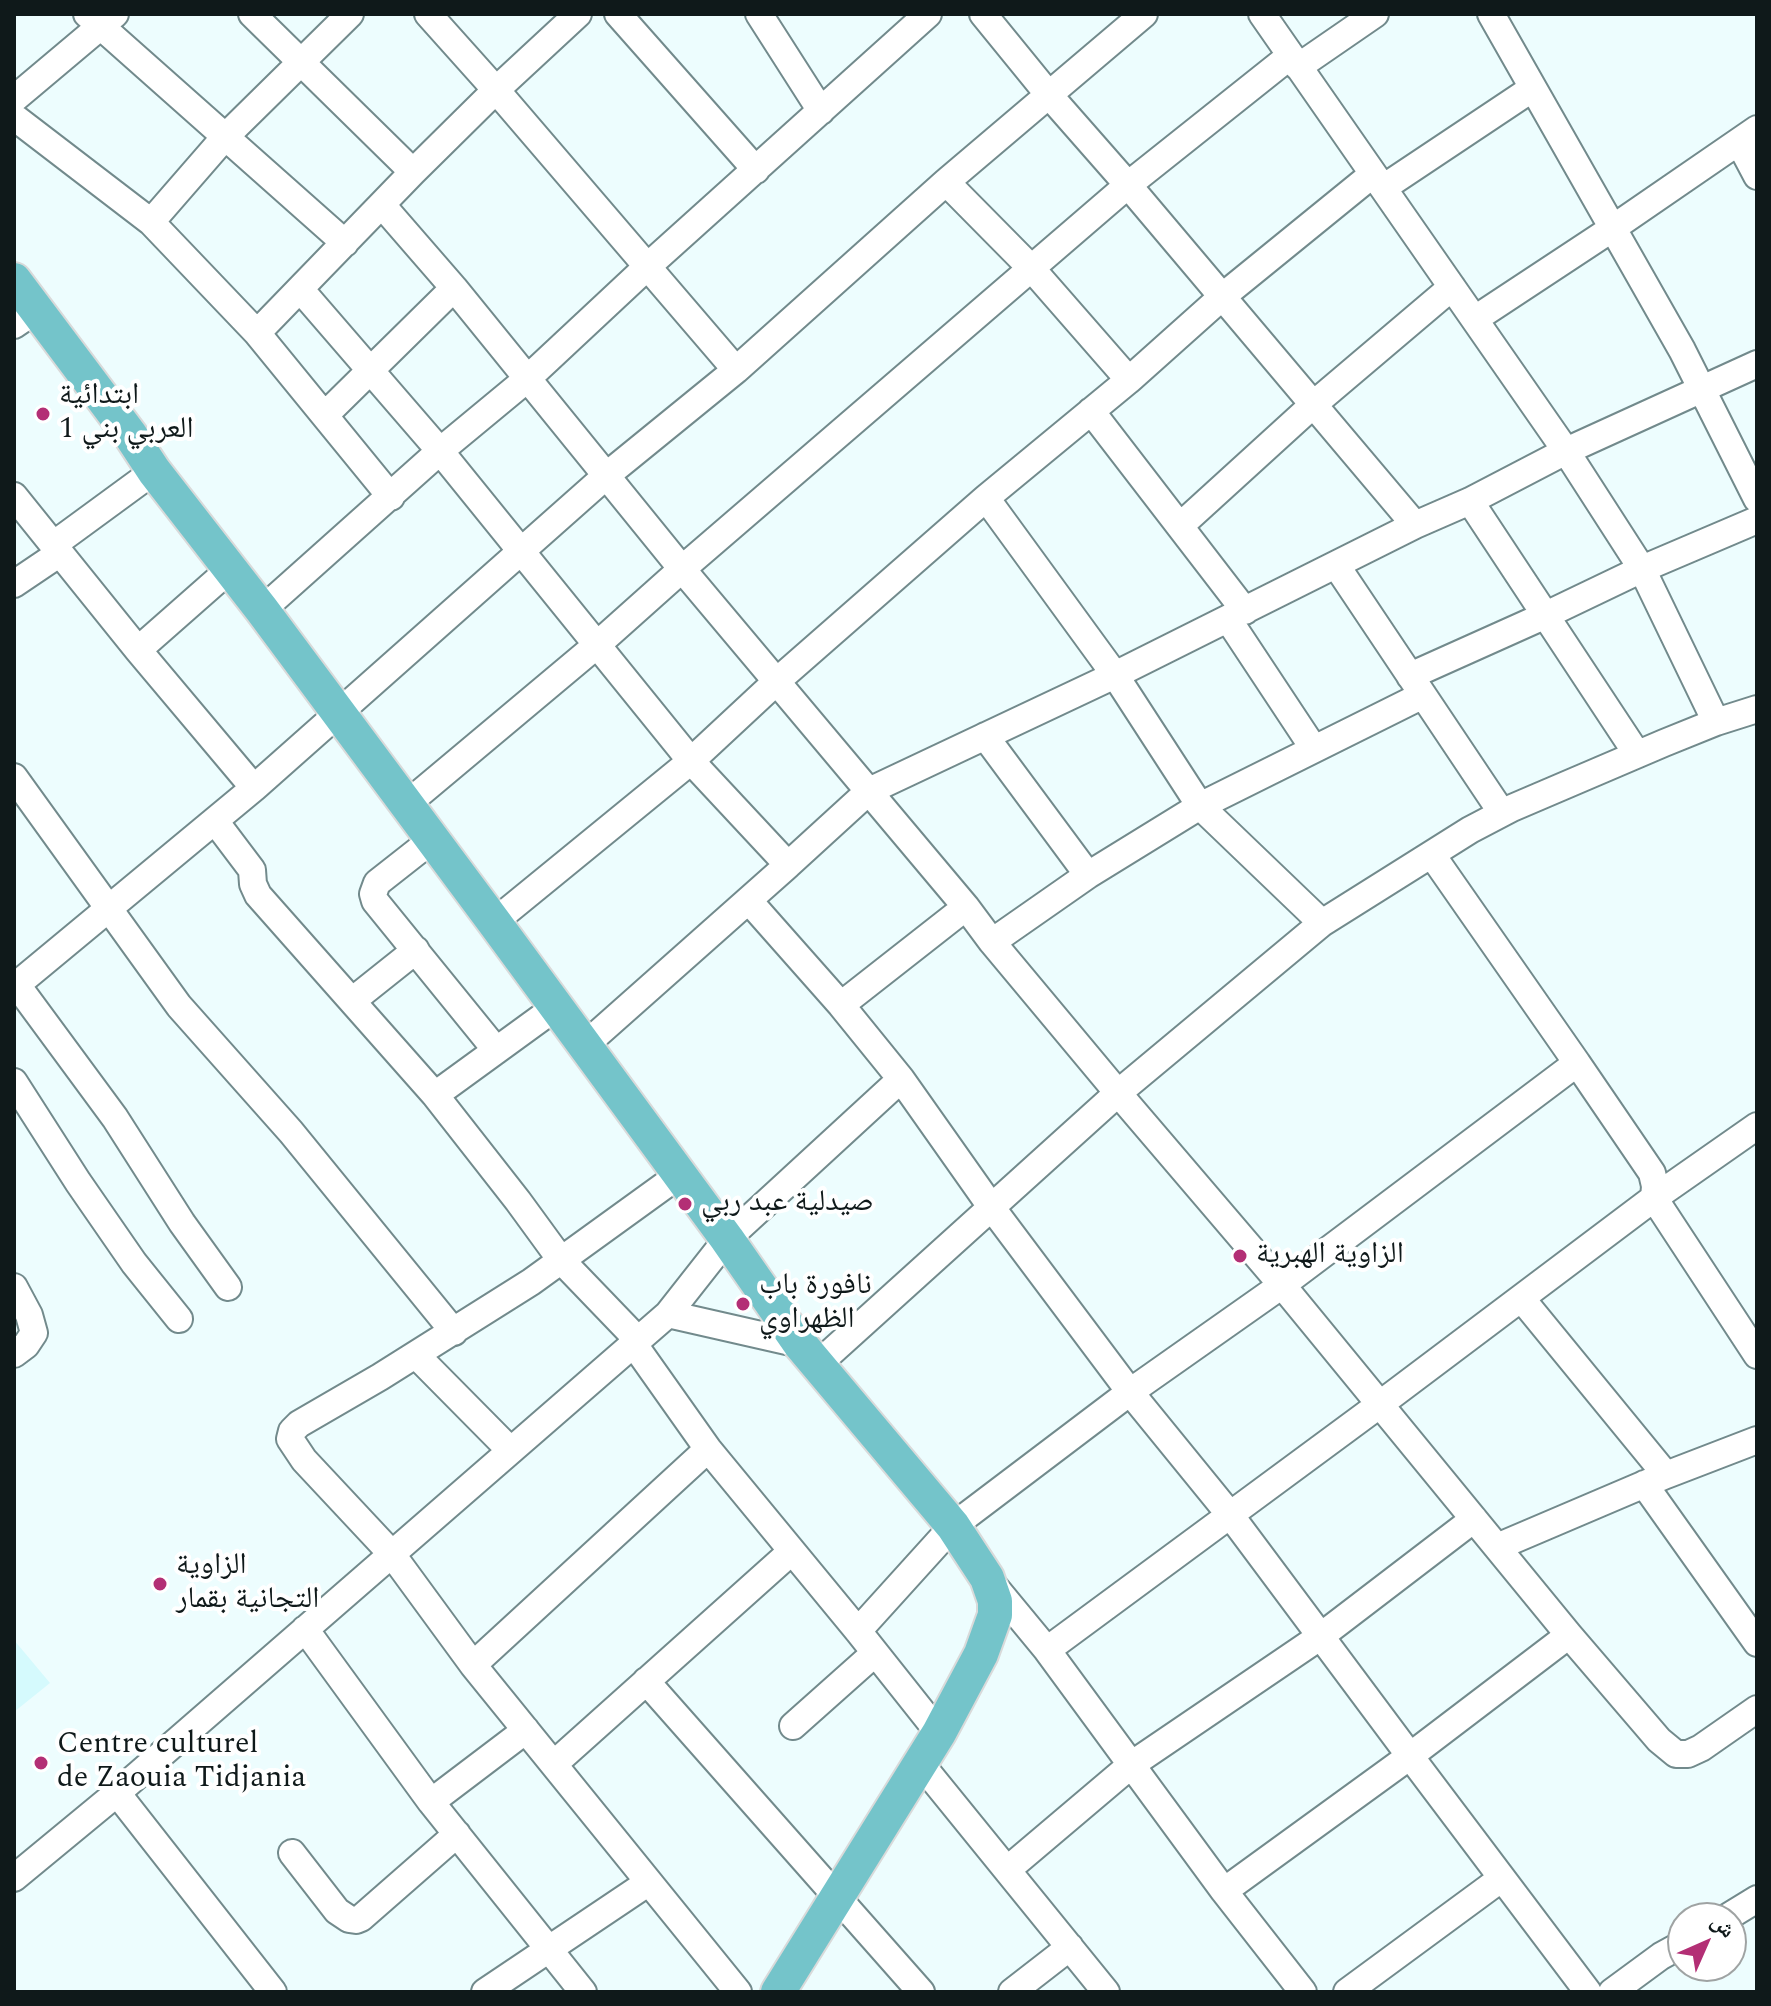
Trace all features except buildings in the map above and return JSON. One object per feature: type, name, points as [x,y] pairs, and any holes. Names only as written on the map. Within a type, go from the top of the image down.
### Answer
[{"type":"main road","points":[[14,280],[25,318],[131,436],[154,471],[433,839],[809,1354],[953,1526],[987,1578],[995,1601],[995,1615],[981,1654],[939,1733],[778,1992]]},
{"type":"street","points":[[252,14],[413,172]]},
{"type":"street","points":[[151,222],[224,138],[350,14]]},
{"type":"street","points":[[428,14],[736,370]]},
{"type":"street","points":[[257,333],[413,172],[578,14]]},
{"type":"street","points":[[618,14],[756,170]]},
{"type":"street","points":[[759,14],[821,111]]},
{"type":"street","points":[[983,14],[1415,525]]},
{"type":"street","points":[[228,1287],[182,1223],[115,1118],[17,981],[254,788],[607,475],[736,370],[946,182],[1144,14]]},
{"type":"street","points":[[1262,14],[1566,451],[1642,569],[1716,722]]},
{"type":"street","points":[[407,804],[598,644],[1128,185],[1294,61],[1375,14]]},
{"type":"street","points":[[1491,14],[1702,390],[1757,499]]},
{"type":"street","points":[[262,610],[440,451],[527,379],[923,16]]},
{"type":"street","points":[[14,99],[101,18],[224,138],[345,243]]},
{"type":"street","points":[[494,922],[691,761],[777,681],[986,498],[1129,380],[1223,296],[1378,181],[1533,88]]},
{"type":"street","points":[[14,117],[151,222],[257,333],[391,497]]},
{"type":"street","points":[[1475,319],[1748,136],[1757,176]]},
{"type":"street","points":[[946,182],[1032,269],[1129,380]]},
{"type":"street","points":[[382,205],[454,288],[682,569],[992,942],[1282,1285],[1659,1740],[1676,1754],[1683,1755],[1695,1751],[1757,1709]]},
{"type":"street","points":[[1180,526],[1314,404],[1452,287]]},
{"type":"street","points":[[325,415],[454,288]]},
{"type":"street","points":[[300,289],[440,451],[691,761],[788,865]]},
{"type":"street","points":[[584,1046],[869,791],[1115,675],[1566,451],[1757,364]]},
{"type":"street","points":[[1091,411],[1180,526],[1314,749]]},
{"type":"street","points":[[14,584],[154,471]]},
{"type":"street","points":[[14,496],[254,788]]},
{"type":"street","points":[[986,498],[1115,675],[1200,806],[1322,923]]},
{"type":"street","points":[[1470,501],[1637,754]]},
{"type":"street","points":[[992,942],[1088,875],[1200,806],[1314,749],[1416,686],[1546,615],[1642,569],[1757,520]]},
{"type":"street","points":[[1336,565],[1502,813]]},
{"type":"street","points":[[138,650],[230,569]]},
{"type":"street","points":[[668,1314],[809,1354],[992,1208],[1118,1093],[1322,923],[1502,813],[1637,754],[1757,709]]},
{"type":"street","points":[[985,736],[1088,875]]},
{"type":"street","points":[[14,777],[179,1006],[291,1132],[454,1332]]},
{"type":"street","points":[[215,821],[252,870],[258,895],[435,1095],[561,1260],[635,1341],[708,1449],[939,1733]]},
{"type":"street","points":[[433,839],[377,883],[373,889],[375,901],[496,1050]]},
{"type":"street","points":[[1432,855],[1652,1173],[1654,1198],[1757,1355]]},
{"type":"street","points":[[749,901],[841,1005],[901,1079],[992,1208],[1130,1392],[1231,1516],[1588,1992]]},
{"type":"street","points":[[841,1005],[966,907]]},
{"type":"street","points":[[352,1001],[416,950]]},
{"type":"street","points":[[435,1095],[556,1007]]},
{"type":"street","points":[[858,1631],[953,1526],[1130,1392],[1282,1285],[1577,1063]]},
{"type":"street","points":[[14,1877],[117,1793],[668,1314],[727,1239],[901,1079]]},
{"type":"street","points":[[14,1082],[134,1263],[179,1319]]},
{"type":"street","points":[[1047,1650],[1231,1516],[1654,1198],[1757,1126]]},
{"type":"street","points":[[679,1175],[454,1332],[299,1424],[290,1434],[304,1460],[391,1553],[473,1665],[738,1992]]},
{"type":"street","points":[[14,1287],[29,1315],[34,1333],[30,1341],[14,1354]]},
{"type":"street","points":[[1521,1298],[1655,1479],[1757,1643]]},
{"type":"street","points":[[416,1355],[510,1450]]},
{"type":"street","points":[[1497,1547],[1655,1479],[1757,1440]]},
{"type":"street","points":[[473,1665],[708,1449]]},
{"type":"street","points":[[1007,1870],[1131,1765],[1321,1636],[1474,1519]]},
{"type":"street","points":[[554,1764],[792,1551]]},
{"type":"street","points":[[987,1578],[1047,1650],[1224,1891],[1303,1992]]},
{"type":"street","points":[[305,1629],[431,1802],[583,1992]]},
{"type":"street","points":[[1224,1891],[1410,1756],[1569,1635]]},
{"type":"street","points":[[793,1726],[875,1653]]},
{"type":"street","points":[[646,1681],[921,1992]]},
{"type":"street","points":[[431,1802],[526,1730]]},
{"type":"street","points":[[920,1763],[1106,1992]]},
{"type":"street","points":[[117,1793],[273,1992]]},
{"type":"street","points":[[292,1853],[337,1911],[356,1920],[457,1834]]},
{"type":"street","points":[[1347,1992],[1502,1878]]},
{"type":"street","points":[[485,1992],[649,1882]]},
{"type":"street","points":[[1012,1992],[1070,1947]]},
{"type":"street","points":[[1612,1992],[1667,1953]]},
{"type":"shaded area","points":[[14,1640],[50,1683],[14,1712]]},
{"type":"place","name":"ابتدائية العربي بني 1","points":[[43,414]]},
{"type":"place","name":"صيدلية عبد ربي","points":[[685,1204]]},
{"type":"place","name":"الزاوية الهبرية","points":[[1240,1256]]},
{"type":"place","name":"نافورة باب الظهراوي","points":[[743,1304]]},
{"type":"place","name":"الزاوية التجانية بقمار","points":[[160,1584]]},
{"type":"place","name":"Centre culturel de Zaouia Tidjania","points":[[41,1763]]}]
